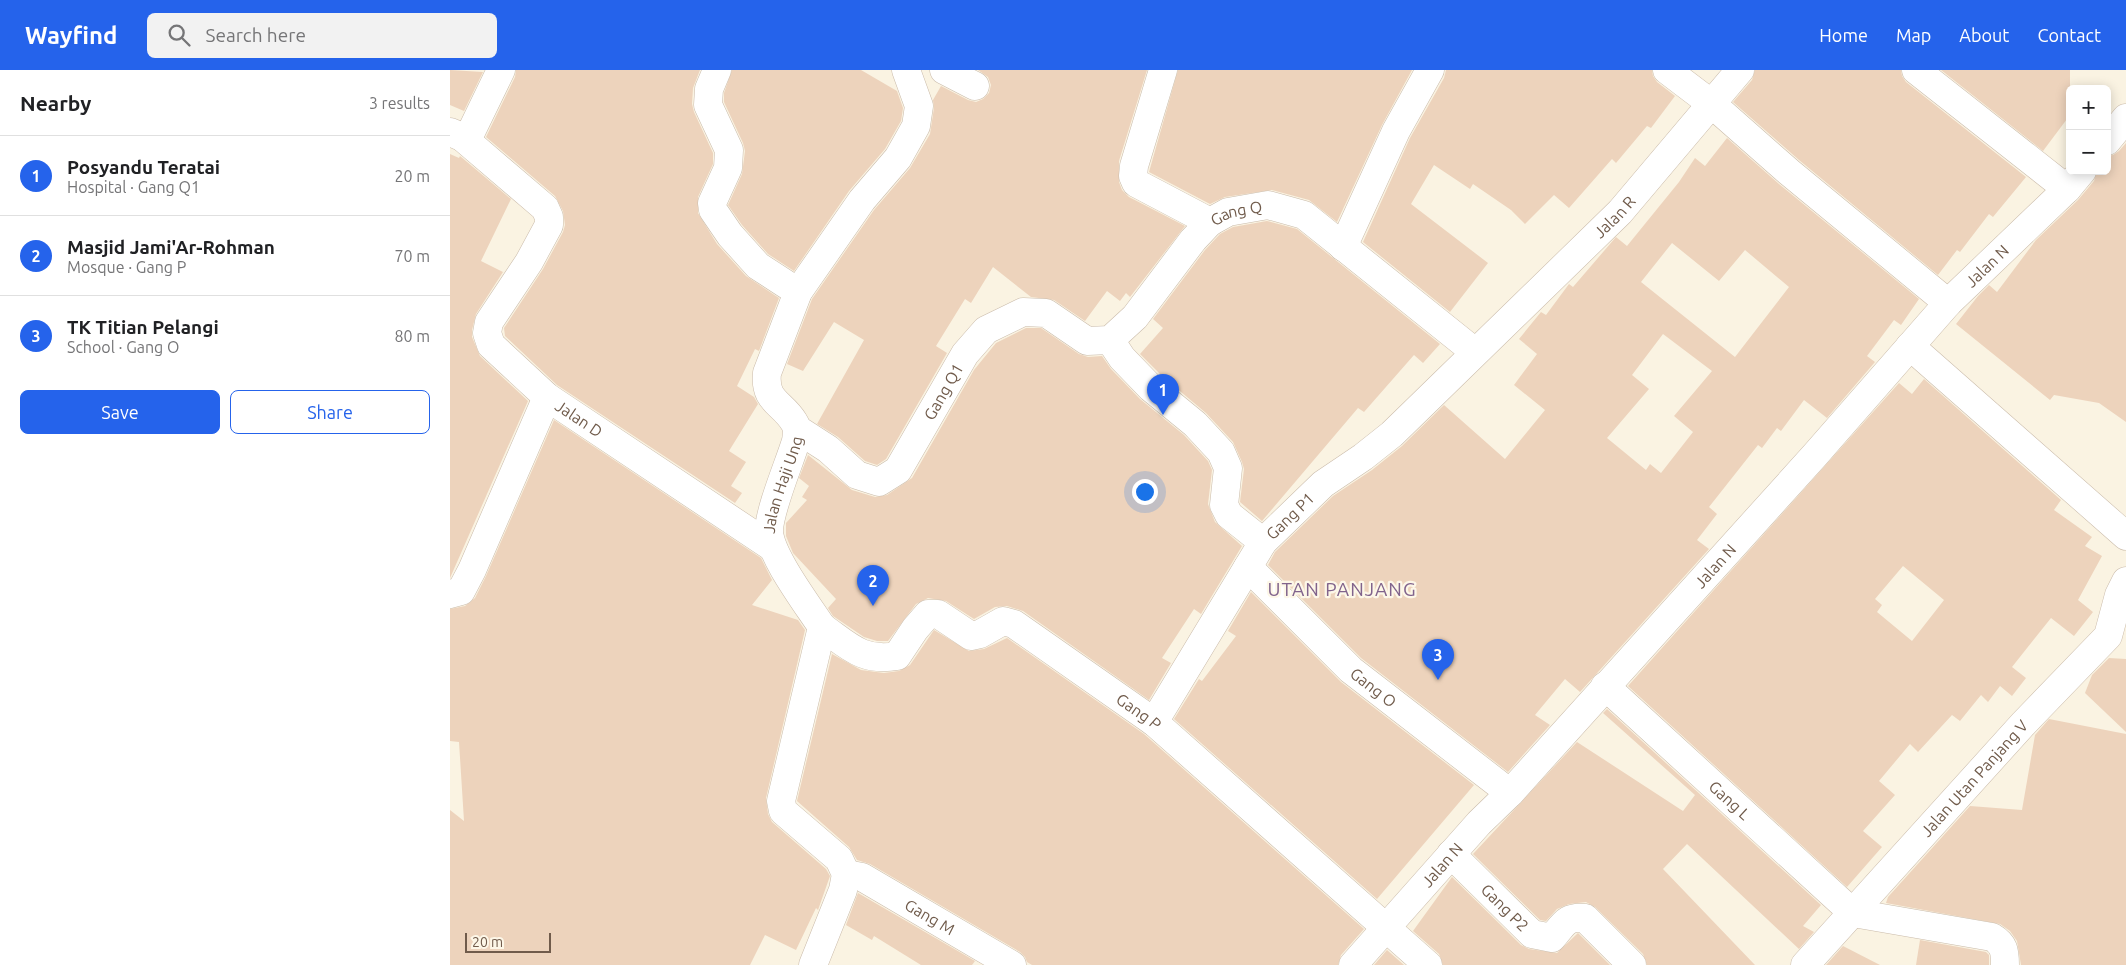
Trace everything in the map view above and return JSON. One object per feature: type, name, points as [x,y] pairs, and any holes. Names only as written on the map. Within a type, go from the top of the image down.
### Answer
[{"type":"street","points":[[456,134],[470,134],[501,70]]},
{"type":"street","points":[[717,70],[709,89],[708,105],[729,150],[728,168],[712,202],[713,210],[730,235],[758,266],[798,292]]},
{"type":"street","name":"Jalan Haji Ung","points":[[822,627],[772,548],[769,529],[772,512],[796,441],[797,429],[794,421],[773,400],[768,391],[767,373],[798,292],[862,200],[898,158],[916,126],[919,106],[906,70]]},
{"type":"street","points":[[944,70],[975,86]]},
{"type":"street","name":"Gang Q","points":[[1163,70],[1134,166],[1133,176],[1136,183],[1210,222],[1228,212],[1268,205],[1304,215],[1475,352]]},
{"type":"street","points":[[1343,247],[1396,131],[1430,70]]},
{"type":"street","points":[[1667,70],[1713,105],[1789,172],[1948,303]]},
{"type":"street","name":"Jalan R","points":[[1475,352],[1620,212],[1668,154],[1713,105],[1740,70]]},
{"type":"street","points":[[1916,70],[2074,180]]},
{"type":"street","points":[[2111,137],[2126,118]]},
{"type":"street","points":[[456,134],[545,208],[549,217],[549,225],[529,262],[489,322],[487,333],[491,345],[547,397]]},
{"type":"street","name":"Jalan N","points":[[1353,965],[1479,823],[1510,793],[1809,462],[1948,303],[2074,180]]},
{"type":"street","points":[[1210,222],[1193,240],[1135,316],[1110,340],[1122,358],[1151,388],[1195,424],[1221,452],[1228,468],[1224,505],[1229,515],[1263,542]]},
{"type":"street","name":"Gang Q1","points":[[797,429],[828,450],[857,475],[879,482],[898,470],[965,354],[986,330],[1023,312],[1046,313],[1086,341],[1110,340]]},
{"type":"street","points":[[1910,346],[2126,536]]},
{"type":"street","name":"Gang P1","points":[[1154,722],[1263,542],[1323,484],[1364,457],[1392,434],[1475,352]]},
{"type":"street","name":"Jalan D","points":[[450,594],[461,591],[472,570],[547,397],[772,548]]},
{"type":"street","name":"Gang O","points":[[1248,567],[1351,670],[1510,793]]},
{"type":"street","name":"Jalan Utan Panjang V","points":[[1805,965],[2024,723],[2117,637],[2119,595],[2126,582]]},
{"type":"street","name":"Gang P","points":[[822,627],[865,656],[880,659],[897,656],[915,629],[928,614],[938,614],[971,636],[980,634],[1003,622],[1014,624],[1154,722],[1428,965]]},
{"type":"street","points":[[813,965],[843,890],[846,874],[839,859],[783,811],[781,801],[822,627]]},
{"type":"street","name":"Gang L","points":[[1605,686],[1853,914]]},
{"type":"street","name":"Gang P2","points":[[1451,854],[1532,934],[1552,938],[1568,919],[1585,918],[1632,965]]},
{"type":"street","name":"Gang M","points":[[846,874],[862,877],[1012,965]]},
{"type":"street","points":[[1853,914],[1992,937],[2002,944],[2005,965]]},
{"type":"building","points":[[450,70],[483,72],[464,111],[450,105]]},
{"type":"building","points":[[516,70],[700,70],[693,88],[692,104],[713,153],[713,164],[698,197],[698,213],[717,244],[746,276],[779,298],[759,351],[755,349],[737,386],[754,397],[758,404],[729,451],[746,462],[731,486],[742,493],[735,503],[557,385],[505,336],[504,328],[543,269],[565,225],[563,211],[555,196],[486,137],[515,77]]},
{"type":"building","points":[[732,70],[861,70],[897,91],[903,108],[901,121],[885,149],[849,191],[794,271],[768,254],[742,225],[728,205],[742,174],[745,151],[724,102],[724,93]]},
{"type":"building","points":[[978,70],[1147,70],[1119,161],[1119,182],[1122,190],[1129,197],[1185,226],[1130,297],[1126,293],[1120,301],[1107,291],[1085,321],[1054,300],[1031,297],[993,267],[971,303],[965,299],[936,346],[947,353],[886,459],[877,465],[865,461],[838,437],[817,424],[864,340],[834,322],[803,371],[787,364],[812,299],[874,210],[910,168],[930,134],[934,108],[933,100],[941,86],[968,100],[976,102],[983,99],[989,93],[991,85],[988,77]]},
{"type":"building","points":[[1178,70],[1412,70],[1382,125],[1337,222],[1309,200],[1272,190],[1225,197],[1210,204],[1149,172]]},
{"type":"building","points":[[1446,70],[1652,70],[1657,82],[1675,96],[1651,128],[1647,126],[1616,163],[1612,159],[1569,208],[1554,195],[1525,224],[1511,210],[1473,184],[1470,189],[1434,165],[1411,204],[1488,263],[1450,312],[1363,242],[1410,138],[1444,78]]},
{"type":"building","points":[[1755,70],[1901,70],[1906,82],[2026,177],[1993,217],[1989,214],[1960,252],[1957,250],[1938,275],[1799,160],[1733,102],[1752,80]]},
{"type":"building","points":[[1941,70],[2070,70],[2070,85],[2066,85],[2066,120],[2043,151]]},
{"type":"building","points":[[1727,138],[1779,184],[1919,299],[1901,325],[1894,320],[1867,356],[1875,362],[1827,418],[1804,400],[1781,431],[1777,428],[1762,448],[1758,445],[1709,507],[1717,514],[1697,540],[1709,549],[1580,692],[1565,679],[1535,715],[1550,725],[1508,772],[1361,658],[1268,565],[1275,552],[1333,496],[1372,470],[1402,446],[1444,405],[1505,459],[1545,410],[1514,385],[1537,354],[1519,339],[1541,312],[1546,315],[1569,284],[1573,287],[1616,237],[1627,246],[1679,182],[1695,158],[1705,166]],"holes":[[[1672,243],[1719,281],[1745,250],[1789,287],[1735,357],[1641,282]],[[1663,334],[1712,371],[1674,416],[1693,432],[1661,473],[1650,464],[1646,470],[1607,438],[1649,389],[1632,375]]]},
{"type":"building","points":[[2126,143],[2126,422],[2099,403],[2054,395],[2050,400],[1956,324],[1989,285],[1997,292],[2036,240],[2078,200],[2094,181],[2096,175],[2111,175],[2111,155],[2119,151]]},
{"type":"building","points":[[450,154],[459,158],[460,156],[511,199],[481,261],[503,272],[476,314],[472,337],[480,356],[528,401],[450,578]]},
{"type":"building","points":[[1267,221],[1297,229],[1440,344],[1423,363],[1414,355],[1364,412],[1358,408],[1262,521],[1240,502],[1244,469],[1233,442],[1206,413],[1162,376],[1140,354],[1163,328],[1153,319],[1205,250],[1220,234],[1233,227]]},
{"type":"building","points":[[1026,328],[1041,328],[1079,354],[1088,357],[1102,356],[1111,369],[1140,399],[1184,435],[1208,461],[1212,470],[1208,504],[1215,522],[1242,546],[1201,614],[1194,609],[1162,658],[1171,663],[1149,700],[1023,611],[1007,606],[995,607],[974,619],[946,601],[928,598],[916,604],[888,641],[877,641],[864,637],[833,616],[828,608],[836,599],[793,553],[786,536],[786,523],[807,500],[802,497],[809,486],[799,478],[808,455],[852,490],[875,497],[887,495],[912,478],[974,370],[996,343]]},
{"type":"building","points":[[1924,379],[2061,500],[2054,510],[2092,537],[2085,546],[2102,556],[2078,600],[2093,612],[2074,636],[2051,618],[2012,667],[2026,678],[2012,696],[2000,686],[1988,702],[1981,695],[1960,721],[1952,715],[1918,752],[1910,744],[1879,781],[1895,795],[1863,831],[1882,847],[1847,887],[1628,686],[1899,383],[1912,394]],"holes":[[[1903,566],[1944,600],[1912,641],[1877,612],[1882,605],[1875,599]]]},
{"type":"building","points":[[554,420],[761,558],[772,580],[752,605],[798,620],[805,630],[766,798],[768,814],[772,822],[826,869],[830,876],[818,910],[816,908],[796,950],[765,935],[750,965],[450,965],[450,810],[464,821],[459,742],[450,741],[450,609],[465,606],[475,598]]},
{"type":"building","points":[[1251,592],[1341,682],[1474,785],[1377,899],[1174,719],[1199,679],[1202,681],[1236,636],[1228,631]]},
{"type":"building","points":[[934,630],[969,651],[984,649],[1007,638],[1144,734],[1364,929],[1341,955],[1338,965],[1032,965],[1027,962],[1020,952],[870,864],[857,860],[849,847],[797,801],[832,654],[861,670],[884,673],[899,671],[910,665]]},
{"type":"building","points":[[2109,658],[2126,659],[2126,732],[2085,693],[2092,675]]},
{"type":"building","points":[[1607,709],[1821,905],[1803,926],[1814,932],[1799,949],[1687,844],[1663,869],[1755,965],[1647,965],[1643,954],[1595,907],[1586,902],[1569,904],[1557,909],[1546,921],[1540,920],[1473,854],[1577,742],[1683,811],[1695,795],[1603,713]]},
{"type":"building","points":[[2049,719],[2126,734],[2126,965],[2021,965],[2017,941],[2010,931],[2000,924],[1886,903],[1888,897],[1970,806],[2022,810],[2035,735]]},
{"type":"building","points":[[1452,877],[1521,945],[1529,949],[1557,953],[1578,933],[1610,965],[1443,965],[1439,954],[1413,931]]},
{"type":"building","points":[[858,893],[975,961],[972,965],[921,965],[874,936],[872,940],[846,925]]},
{"type":"building","points":[[1920,940],[1986,952],[1989,955],[1989,965],[1916,965]]},
{"type":"building","points":[[1843,946],[1880,965],[1826,965]]},
{"type":"building","points":[[1387,950],[1404,965],[1374,965]]},
{"type":"place","name":"Posyandu Teratai","points":[[1163,415]]},
{"type":"place","name":"Masjid Jami'Ar-Rohman","points":[[873,606]]},
{"type":"place","name":"TK Titian Pelangi","points":[[1438,680]]},
{"type":"district","name":"UTAN PANJANG","points":[[1342,589]]}]
